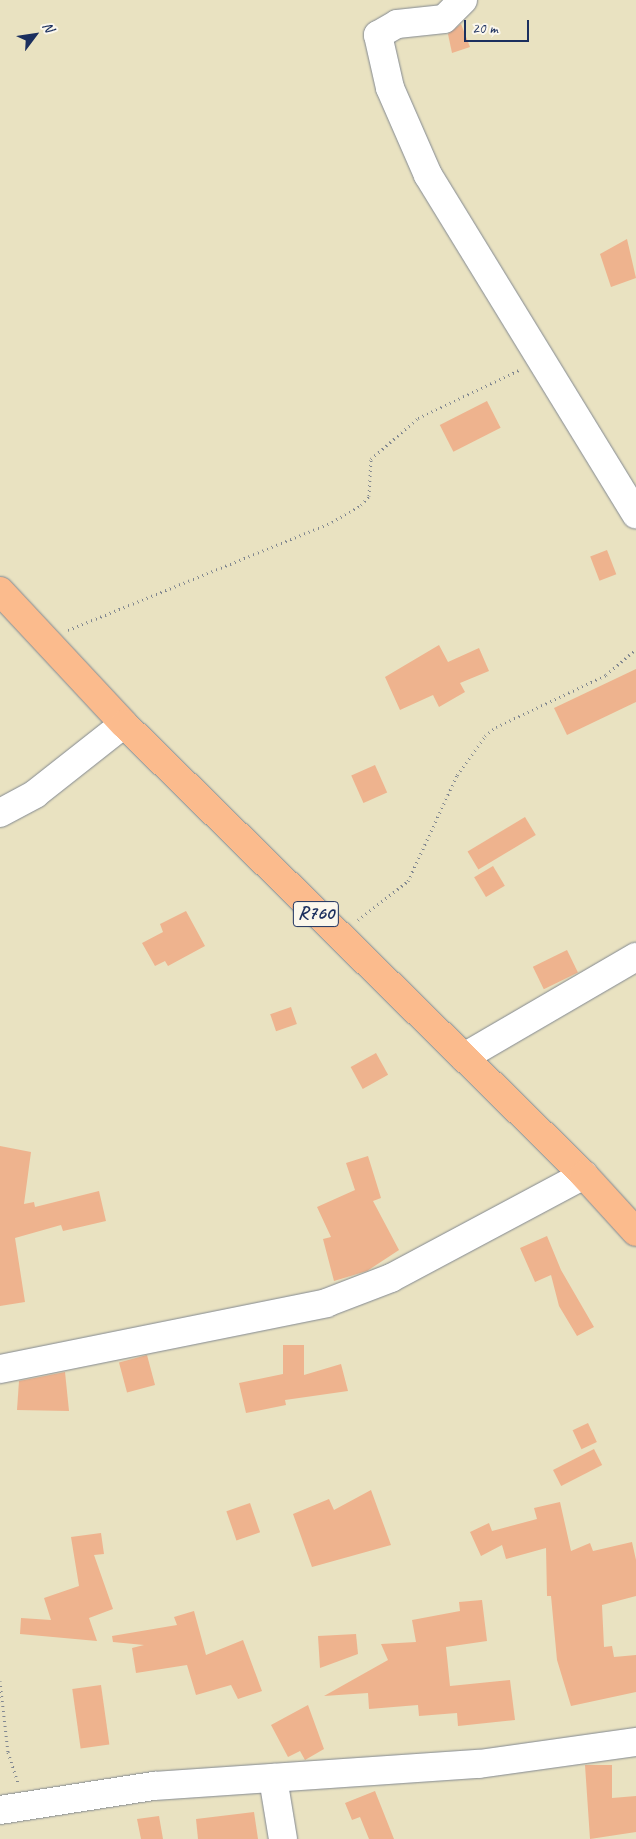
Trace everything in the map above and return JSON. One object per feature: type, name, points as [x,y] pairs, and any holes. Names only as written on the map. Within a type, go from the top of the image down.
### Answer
[{"type":"main road","name":"R760","points":[[0,590],[48,638],[124,724],[338,936],[584,1175],[636,1232]]},
{"type":"street","points":[[463,0],[444,18],[385,29],[377,43],[390,88],[428,175],[636,514]]},
{"type":"street","points":[[0,813],[35,794],[124,724]]},
{"type":"street","points":[[464,1057],[636,957]]},
{"type":"street","points":[[0,1369],[326,1303],[391,1278],[584,1175]]},
{"type":"street","points":[[13,1808],[154,1786],[479,1764],[636,1742]]},
{"type":"street","points":[[274,1778],[283,1839]]},
{"type":"path","points":[[48,638],[332,522],[362,504],[369,496],[370,459],[418,418],[542,360]]},
{"type":"path","points":[[338,936],[408,881],[457,775],[485,736],[496,727],[606,675],[636,649]]},
{"type":"path","points":[[0,1682],[13,1808]]},
{"type":"building","points":[[461,24],[470,47],[452,53],[448,34]]},
{"type":"building","points":[[627,239],[636,278],[611,287],[600,254]]},
{"type":"building","points":[[487,401],[501,428],[453,452],[440,425]]},
{"type":"building","points":[[607,550],[616,574],[600,581],[590,556]]},
{"type":"building","points":[[439,645],[448,662],[479,648],[489,671],[460,683],[465,692],[439,707],[433,695],[400,710],[385,677]]},
{"type":"building","points":[[636,669],[636,702],[567,735],[554,708]]},
{"type":"building","points":[[375,765],[387,792],[363,803],[351,776]]},
{"type":"building","points":[[525,817],[536,835],[478,870],[468,852]]},
{"type":"building","points":[[493,866],[505,886],[486,897],[474,877]]},
{"type":"building","points":[[186,911],[205,946],[168,966],[165,961],[155,966],[142,943],[163,932],[160,924]]},
{"type":"building","points":[[567,950],[578,972],[544,989],[533,967]]},
{"type":"building","points":[[291,1007],[297,1024],[276,1031],[270,1014]]},
{"type":"building","points":[[376,1053],[388,1075],[363,1089],[351,1067]]},
{"type":"building","points":[[0,1146],[31,1152],[24,1204],[34,1202],[35,1207],[99,1191],[106,1221],[63,1231],[61,1225],[15,1238],[25,1302],[0,1306]]},
{"type":"building","points":[[368,1156],[381,1198],[373,1201],[399,1250],[367,1271],[334,1281],[323,1239],[331,1237],[317,1207],[355,1190],[346,1163]]},
{"type":"building","points":[[547,1236],[561,1270],[594,1327],[577,1336],[559,1306],[551,1275],[535,1282],[520,1248]]},
{"type":"building","points":[[283,1345],[304,1345],[304,1375],[341,1364],[348,1391],[285,1400],[286,1405],[246,1413],[239,1383],[283,1374]]},
{"type":"building","points":[[147,1355],[155,1385],[127,1392],[119,1363]]},
{"type":"building","points":[[65,1372],[69,1411],[17,1410],[19,1381]]},
{"type":"building","points":[[588,1423],[597,1442],[581,1449],[573,1430]]},
{"type":"building","points":[[594,1449],[602,1465],[561,1486],[553,1470]]},
{"type":"building","points":[[371,1490],[391,1545],[312,1567],[293,1514],[329,1499],[334,1510]]},
{"type":"building","points":[[560,1502],[571,1551],[590,1543],[593,1551],[632,1542],[636,1560],[636,1596],[602,1605],[604,1647],[612,1646],[614,1657],[636,1655],[636,1692],[571,1706],[557,1660],[551,1596],[547,1596],[546,1548],[506,1559],[502,1545],[481,1556],[470,1532],[489,1523],[492,1531],[537,1519],[534,1508]]},
{"type":"building","points":[[250,1503],[260,1532],[236,1540],[226,1511]]},
{"type":"building","points":[[101,1533],[104,1554],[94,1555],[113,1609],[89,1618],[97,1641],[20,1634],[21,1618],[51,1620],[44,1598],[79,1586],[71,1537]]},
{"type":"building","points":[[482,1600],[487,1641],[446,1647],[450,1686],[510,1680],[515,1720],[458,1726],[457,1713],[419,1716],[418,1705],[369,1709],[368,1693],[324,1696],[388,1660],[381,1644],[416,1642],[412,1620],[460,1611],[459,1602]]},
{"type":"building","points":[[194,1611],[206,1655],[243,1640],[262,1691],[238,1699],[231,1685],[196,1695],[187,1665],[136,1673],[132,1648],[144,1645],[113,1642],[112,1636],[177,1625],[174,1617]]},
{"type":"building","points":[[356,1634],[358,1654],[320,1668],[318,1636]]},
{"type":"building","points":[[101,1685],[109,1744],[81,1748],[72,1689]]},
{"type":"building","points":[[308,1705],[324,1749],[305,1760],[300,1751],[288,1757],[271,1725]]},
{"type":"building","points":[[585,1765],[612,1765],[612,1798],[636,1796],[636,1832],[590,1839]]},
{"type":"building","points":[[375,1791],[394,1839],[369,1839],[360,1817],[352,1820],[345,1803]]},
{"type":"building","points":[[254,1812],[258,1839],[198,1839],[196,1819]]},
{"type":"building","points":[[159,1816],[163,1839],[141,1839],[137,1819]]}]
